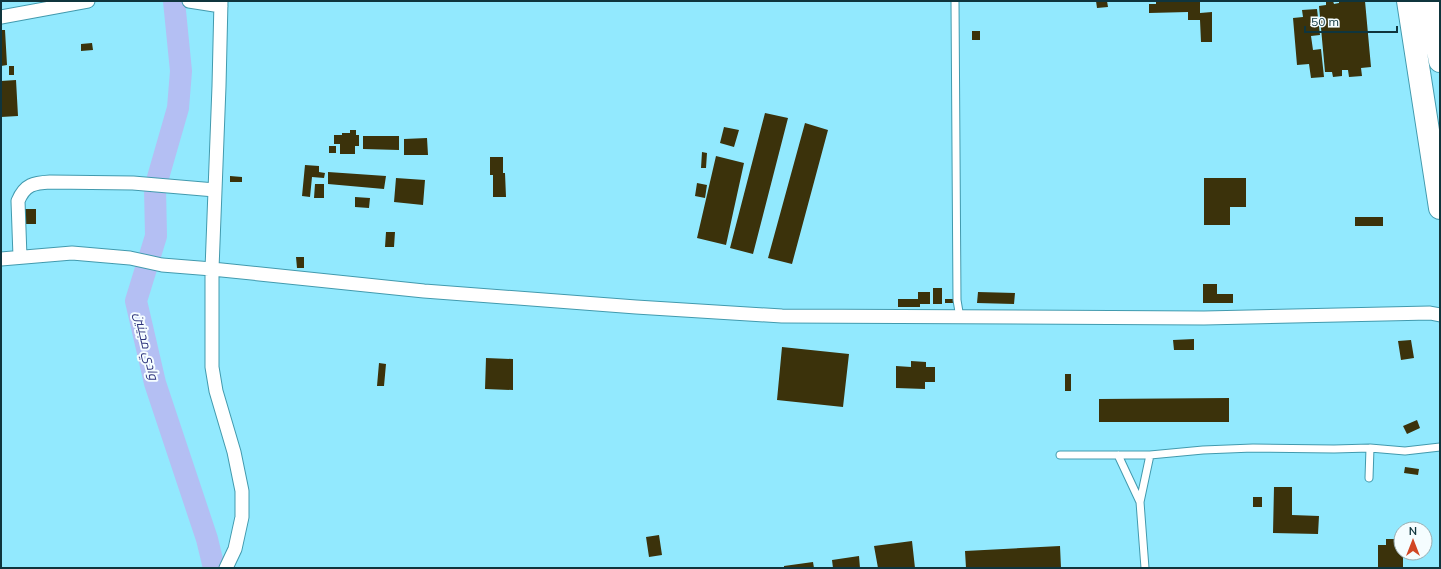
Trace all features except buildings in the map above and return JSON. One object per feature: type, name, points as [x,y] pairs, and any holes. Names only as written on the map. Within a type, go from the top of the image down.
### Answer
[{"type":"highway","points":[[1408,1],[1440,208]]},
{"type":"highway","points":[[1428,1],[1440,61]]},
{"type":"street","points":[[1,17],[88,1]]},
{"type":"street","points":[[193,2],[221,4],[212,269],[212,368],[216,391],[234,452],[242,491],[242,517],[235,549],[226,568]]},
{"type":"street","points":[[20,257],[18,201],[27,187],[37,183],[133,183],[215,190]]},
{"type":"street","points":[[1,259],[72,253],[130,258],[162,265],[424,290],[636,307],[782,316],[1204,318],[1440,315]]},
{"type":"lane","points":[[954,1],[957,300],[960,318]]},
{"type":"lane","points":[[1060,454],[1150,455],[1253,448],[1370,448],[1405,451],[1440,448]]},
{"type":"lane","points":[[1369,478],[1370,448]]},
{"type":"lane","points":[[1118,455],[1140,502]]},
{"type":"lane","points":[[1146,568],[1140,502],[1150,455]]},
{"type":"waterway","name":"وادي مجينين","points":[[174,1],[181,71],[178,108],[155,188],[156,236],[136,301],[155,383],[207,539],[214,568]]}]
